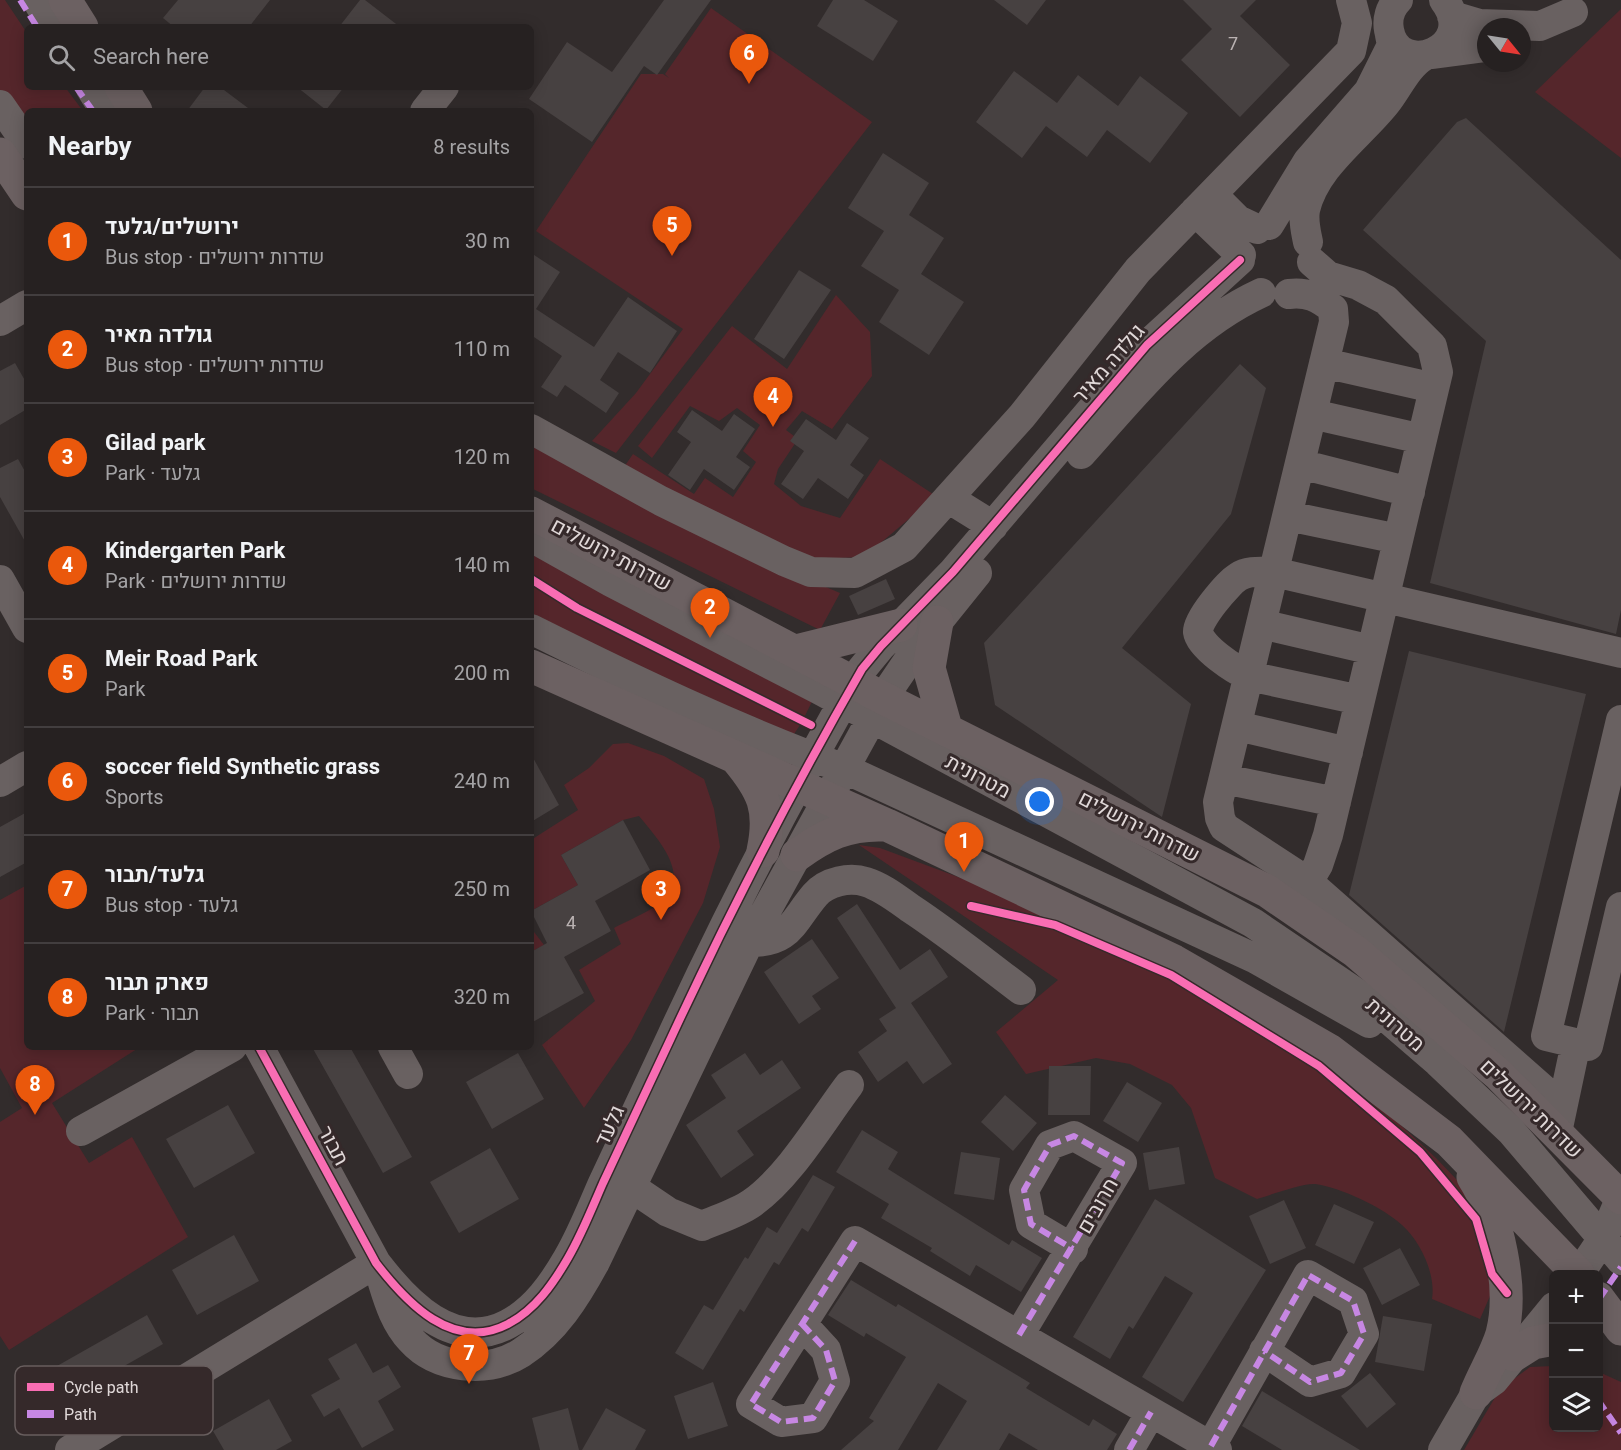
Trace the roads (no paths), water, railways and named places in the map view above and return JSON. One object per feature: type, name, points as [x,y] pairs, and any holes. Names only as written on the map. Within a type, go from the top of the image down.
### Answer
[{"type":"main road","points":[[65,0],[80,24]]},
{"type":"main road","points":[[123,90],[134,108]]},
{"type":"main road","points":[[0,154],[24,189]]},
{"type":"main road","name":"שדרות ירושלים","points":[[534,515],[796,651],[849,693],[877,709],[946,728],[1267,891],[1356,952],[1498,1074],[1559,1119],[1621,1198]]},
{"type":"main road","points":[[938,622],[929,668],[946,728]]},
{"type":"main road","points":[[796,651],[901,625]]},
{"type":"main road","points":[[534,667],[887,825],[1174,961],[1329,1050],[1449,1141],[1574,1270]]},
{"type":"main road","points":[[734,757],[751,776],[765,802],[768,818],[763,851]]},
{"type":"main road","points":[[797,855],[822,837],[838,830],[887,825]]},
{"type":"main road","points":[[1449,1141],[1484,1195],[1501,1257],[1507,1293],[1502,1333],[1476,1393]]},
{"type":"main road","points":[[1603,1304],[1621,1329]]},
{"type":"main road","points":[[1514,1355],[1533,1343],[1549,1340]]},
{"type":"main road","points":[[1603,1340],[1621,1348]]},
{"type":"street","points":[[37,0],[52,24]]},
{"type":"street","points":[[534,431],[713,527],[811,572],[855,573],[903,547],[1022,416],[1138,270],[1351,51],[1357,23],[1352,0]]},
{"type":"street","points":[[1448,8],[1479,24],[1504,27],[1540,26],[1579,6]]},
{"type":"street","points":[[1531,41],[1559,26],[1579,6]]},
{"type":"street","points":[[1275,294],[1305,281],[1310,252],[1304,223],[1305,210],[1326,169],[1385,103],[1408,70],[1447,43],[1453,25],[1448,8]]},
{"type":"street","points":[[1240,258],[1248,237],[1263,227],[1308,161],[1370,91],[1392,45],[1391,12]]},
{"type":"street","points":[[1391,12],[1393,42],[1407,54],[1428,55],[1477,48]]},
{"type":"street","points":[[92,90],[103,108]]},
{"type":"street","points":[[427,108],[442,90]]},
{"type":"street","points":[[0,105],[24,140]]},
{"type":"street","points":[[1203,203],[1238,219],[1263,227],[1281,224],[1293,228],[1328,276],[1358,285],[1386,300],[1432,346],[1438,372],[1336,802],[1324,848],[1308,882]]},
{"type":"street","points":[[1203,203],[1240,258],[1246,281],[1275,294],[1306,292],[1333,309],[1334,322],[1218,801],[1220,818],[1224,827],[1308,882],[1559,1119]]},
{"type":"street","name":"גולדה מאיר","points":[[798,786],[868,661],[953,573],[1147,345],[1240,258]]},
{"type":"street","points":[[1334,322],[1358,285]]},
{"type":"street","name":"גולדה מאיר","points":[[828,799],[877,709],[938,622],[984,564],[1162,363],[1208,324],[1275,294]]},
{"type":"street","points":[[0,322],[24,307]]},
{"type":"street","points":[[0,322],[24,316]]},
{"type":"street","points":[[1324,363],[1434,388]]},
{"type":"street","points":[[1312,414],[1422,439]]},
{"type":"street","points":[[1022,416],[1055,455]]},
{"type":"street","points":[[1300,464],[1410,492]]},
{"type":"street","points":[[948,498],[993,526]]},
{"type":"street","points":[[1288,516],[1398,539]]},
{"type":"street","points":[[534,539],[611,582],[849,693]]},
{"type":"street","points":[[1360,700],[1249,676],[1235,670],[1203,642],[1197,633],[1198,621],[1237,577],[1253,572],[1274,572],[1621,652]]},
{"type":"street","points":[[0,580],[24,623]]},
{"type":"street","points":[[1261,624],[1372,650]]},
{"type":"street","name":"מטרונית","points":[[534,630],[637,682],[845,769],[1256,958],[1438,1062]]},
{"type":"street","name":"מטרונית","points":[[877,709],[1253,923],[1365,999],[1438,1062],[1511,1131],[1613,1249]]},
{"type":"street","points":[[1621,720],[1546,1036],[1588,1046],[1621,907]]},
{"type":"street","points":[[1237,726],[1348,752]]},
{"type":"street","points":[[0,782],[24,768]]},
{"type":"street","points":[[1224,779],[1336,802]]},
{"type":"street","name":"גלעד","points":[[376,1263],[414,1307],[442,1325],[462,1332],[505,1326],[524,1315],[539,1299],[570,1256],[673,1033],[763,851],[798,786]]},
{"type":"street","points":[[207,1366],[376,1263],[399,1324],[412,1341],[433,1356],[456,1365],[478,1366],[500,1362],[519,1354],[560,1318],[579,1291],[749,942],[828,799]]},
{"type":"street","points":[[749,942],[769,943],[779,937],[793,926],[818,891],[833,883],[849,880],[865,882],[882,889],[927,919],[1021,990]]},
{"type":"street","points":[[1559,1119],[1576,1043]]},
{"type":"street","points":[[81,1131],[227,1050]]},
{"type":"street","name":"תבור","points":[[261,1050],[376,1263]]},
{"type":"street","points":[[395,1050],[408,1074]]},
{"type":"street","points":[[631,1187],[668,1212],[702,1226],[728,1215],[751,1204],[774,1184],[849,1085]]},
{"type":"street","points":[[1586,1270],[1613,1249],[1621,1198]]},
{"type":"street","points":[[802,1324],[855,1241],[1214,1448],[1264,1351]]},
{"type":"street","name":"חרובים","points":[[1019,1335],[1073,1249]]},
{"type":"street","points":[[1443,1450],[1476,1393],[1494,1380],[1549,1312]]},
{"type":"street","points":[[1129,1450],[1151,1412]]},
{"type":"street","points":[[70,1450],[95,1435]]},
{"type":"place","name":"soccer field Synthetic grass","points":[[749,84]]},
{"type":"place","name":"Meir Road Park","points":[[672,256]]},
{"type":"place","name":"Kindergarten Park","points":[[773,427]]},
{"type":"place","name":"גולדה מאיר","points":[[710,638]]},
{"type":"place","name":"ירושלים/גלעד","points":[[964,872]]},
{"type":"place","name":"Gilad park","points":[[661,920]]},
{"type":"place","name":"פארק תבור","points":[[35,1115]]},
{"type":"place","name":"גלעד/תבור","points":[[469,1384]]}]
